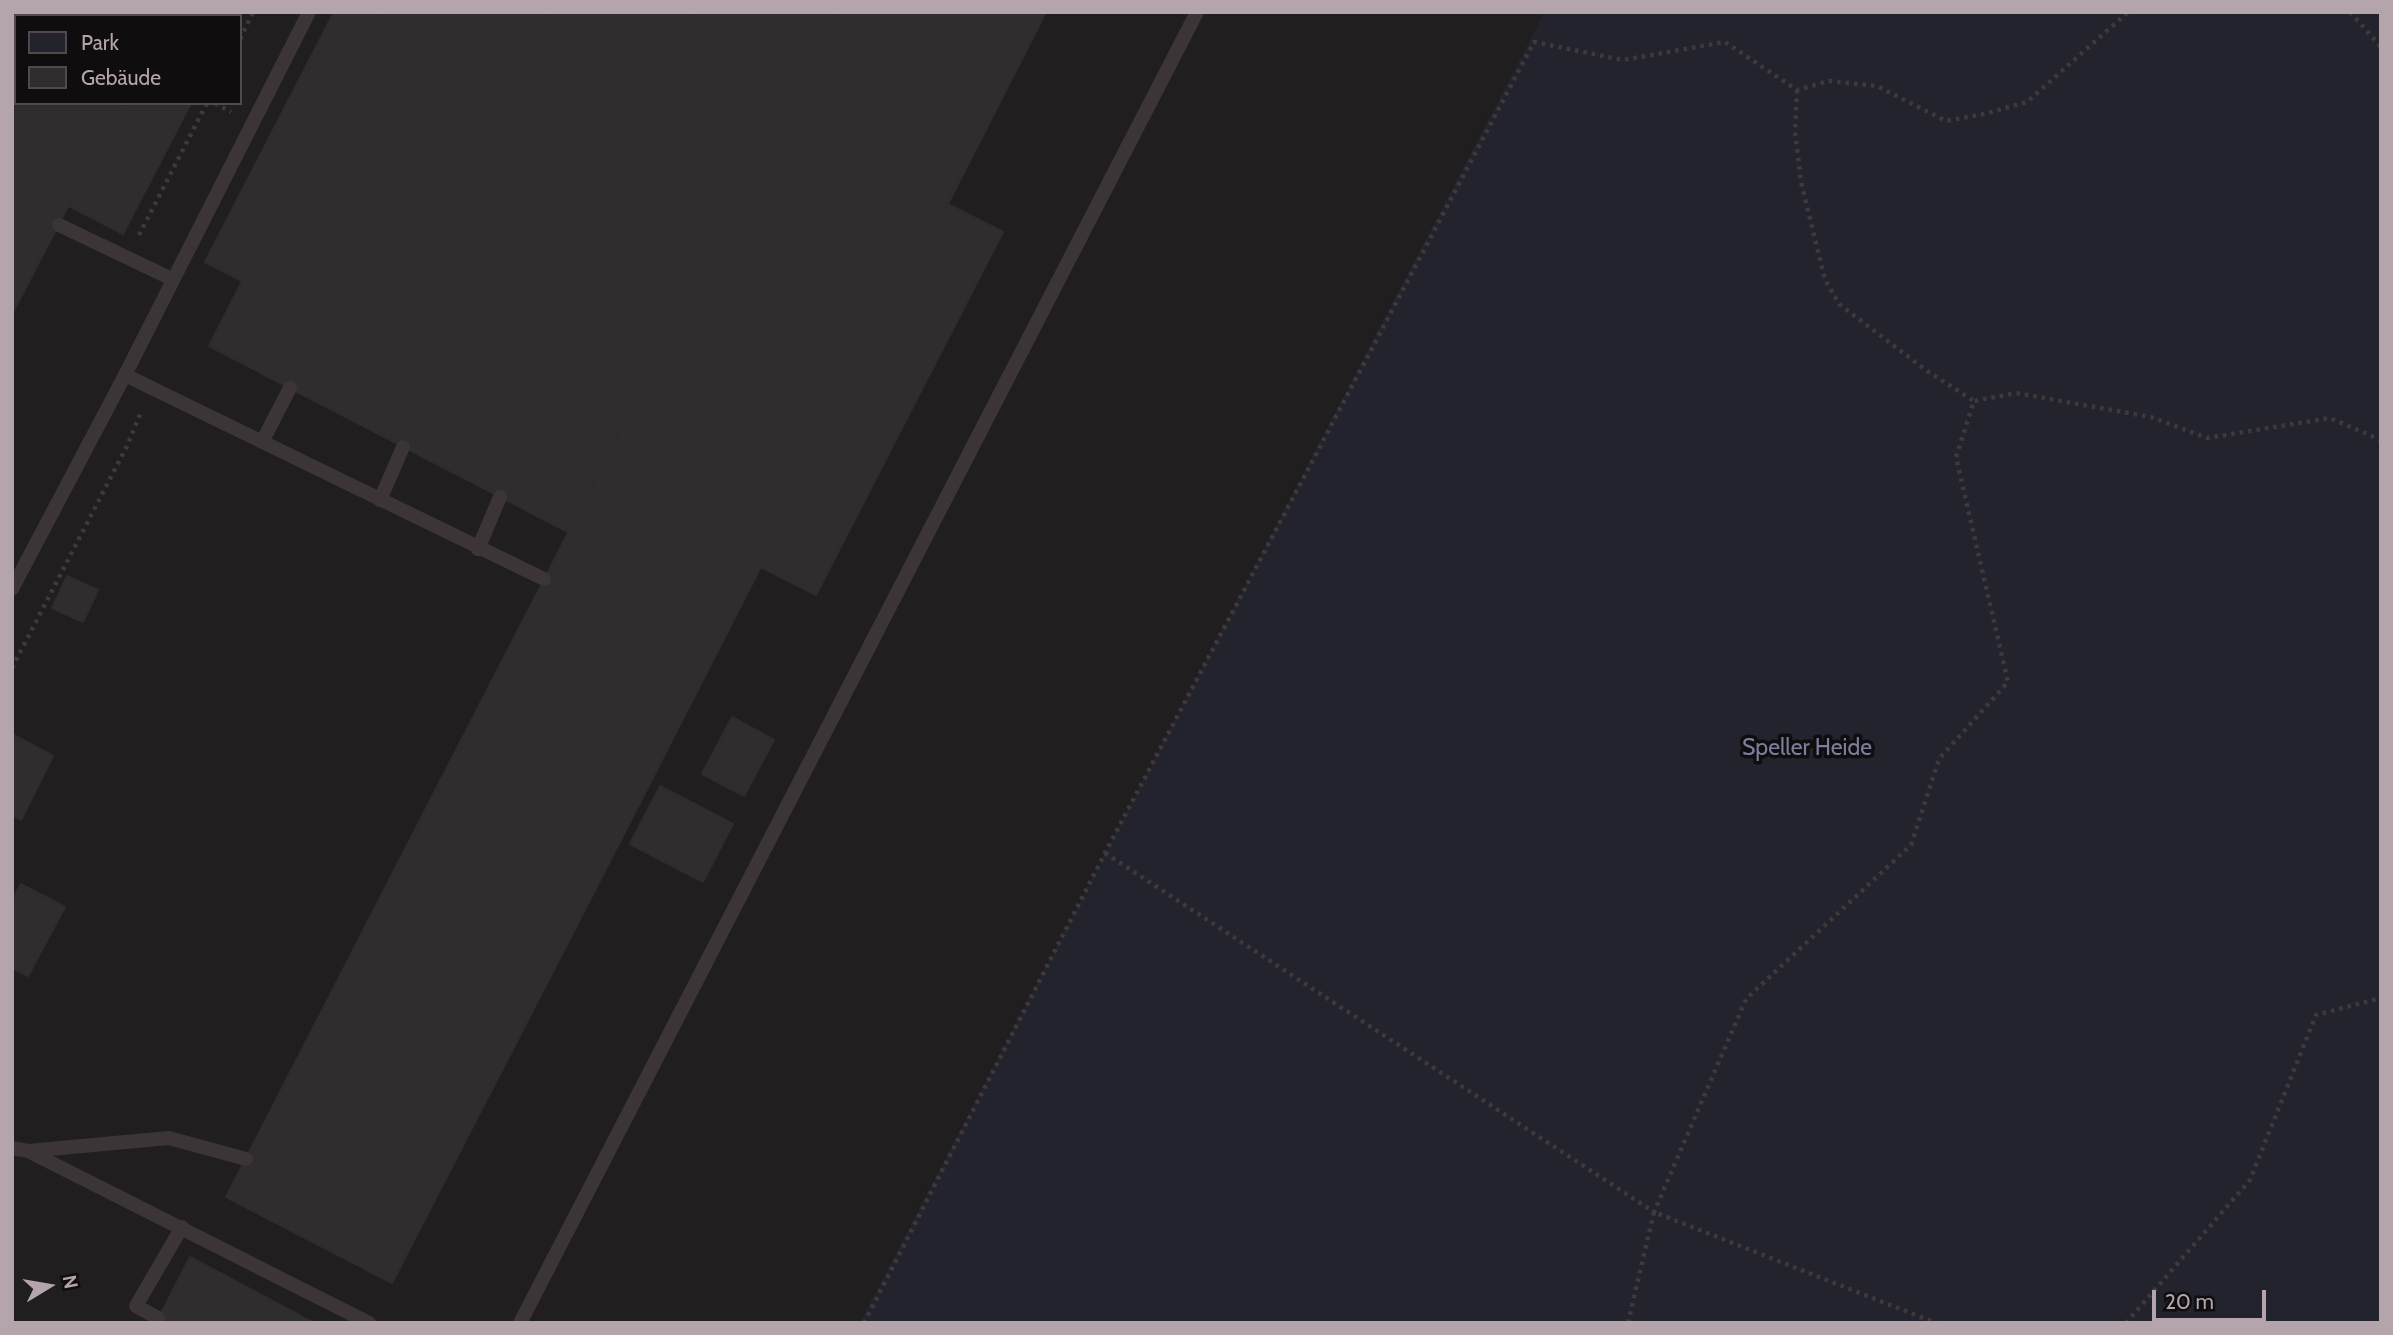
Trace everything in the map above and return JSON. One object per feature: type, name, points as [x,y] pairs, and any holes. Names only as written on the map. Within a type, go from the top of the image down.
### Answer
[{"type":"lane","points":[[12,589],[125,375],[309,12]]},
{"type":"lane","points":[[520,1323],[1197,12]]},
{"type":"lane","points":[[59,225],[172,279]]},
{"type":"lane","points":[[125,375],[544,579]]},
{"type":"lane","points":[[262,442],[290,388]]},
{"type":"lane","points":[[380,500],[404,447]]},
{"type":"lane","points":[[478,549],[500,497]]},
{"type":"lane","points":[[28,1151],[169,1138],[246,1159]]},
{"type":"lane","points":[[12,1148],[28,1151],[369,1323]]},
{"type":"lane","points":[[158,1318],[136,1306],[181,1227]]},
{"type":"path","points":[[242,35],[253,12]]},
{"type":"path","points":[[864,1323],[1105,853],[1534,42],[1623,60],[1725,42],[1797,90],[1829,81],[1877,86],[1946,121],[2027,102],[2128,12]]},
{"type":"path","points":[[2350,12],[2381,47]]},
{"type":"path","points":[[1797,90],[1795,131],[1801,182],[1825,280],[1839,304],[1927,371],[1974,401],[2016,393],[2151,417],[2207,438],[2330,418],[2381,440]]},
{"type":"path","points":[[128,258],[206,105]]},
{"type":"path","points":[[1628,1323],[1654,1212],[1746,999],[1911,845],[1939,759],[2008,682],[1956,457],[1974,401]]},
{"type":"path","points":[[1105,853],[1654,1212],[1936,1323]]},
{"type":"path","points":[[2126,1323],[2250,1180],[2316,1015],[2381,998]]},
{"type":"shaded area","points":[[12,12],[1544,12],[859,1323],[12,1323]]},
{"type":"green space","name":"Speller Heide","points":[[1544,12],[2381,12],[2381,1323],[859,1323]]},
{"type":"building","points":[[12,12],[25,12],[14,14],[12,37]]},
{"type":"building","points":[[25,12],[169,12],[168,14]]},
{"type":"building","points":[[169,12],[238,12],[237,14]]},
{"type":"building","points":[[334,12],[380,12],[242,281],[205,262]]},
{"type":"building","points":[[380,12],[547,12],[340,414],[209,346]]},
{"type":"building","points":[[547,12],[693,12],[456,474],[340,414]]},
{"type":"building","points":[[693,12],[835,12],[781,117],[669,59]]},
{"type":"building","points":[[835,12],[1046,12],[948,204],[781,117]]},
{"type":"building","points":[[14,34],[14,105],[121,105],[12,314]]},
{"type":"building","points":[[669,59],[781,117],[568,532],[456,474]]},
{"type":"building","points":[[121,105],[190,105],[123,234],[69,206]]},
{"type":"building","points":[[781,117],[948,204],[748,592],[582,506]]},
{"type":"building","points":[[948,204],[1003,232],[816,595],[761,567]]},
{"type":"building","points":[[582,506],[748,592],[604,873],[437,787]]},
{"type":"building","points":[[67,576],[98,590],[83,622],[52,608]]},
{"type":"building","points":[[732,717],[774,740],[744,796],[702,774]]},
{"type":"building","points":[[12,734],[53,756],[21,820],[12,815]]},
{"type":"building","points":[[660,786],[733,824],[703,882],[630,844]]},
{"type":"building","points":[[437,787],[604,873],[392,1283],[226,1197]]},
{"type":"building","points":[[21,884],[65,907],[28,976],[12,968],[12,901]]},
{"type":"building","points":[[190,1257],[314,1323],[156,1323]]}]
